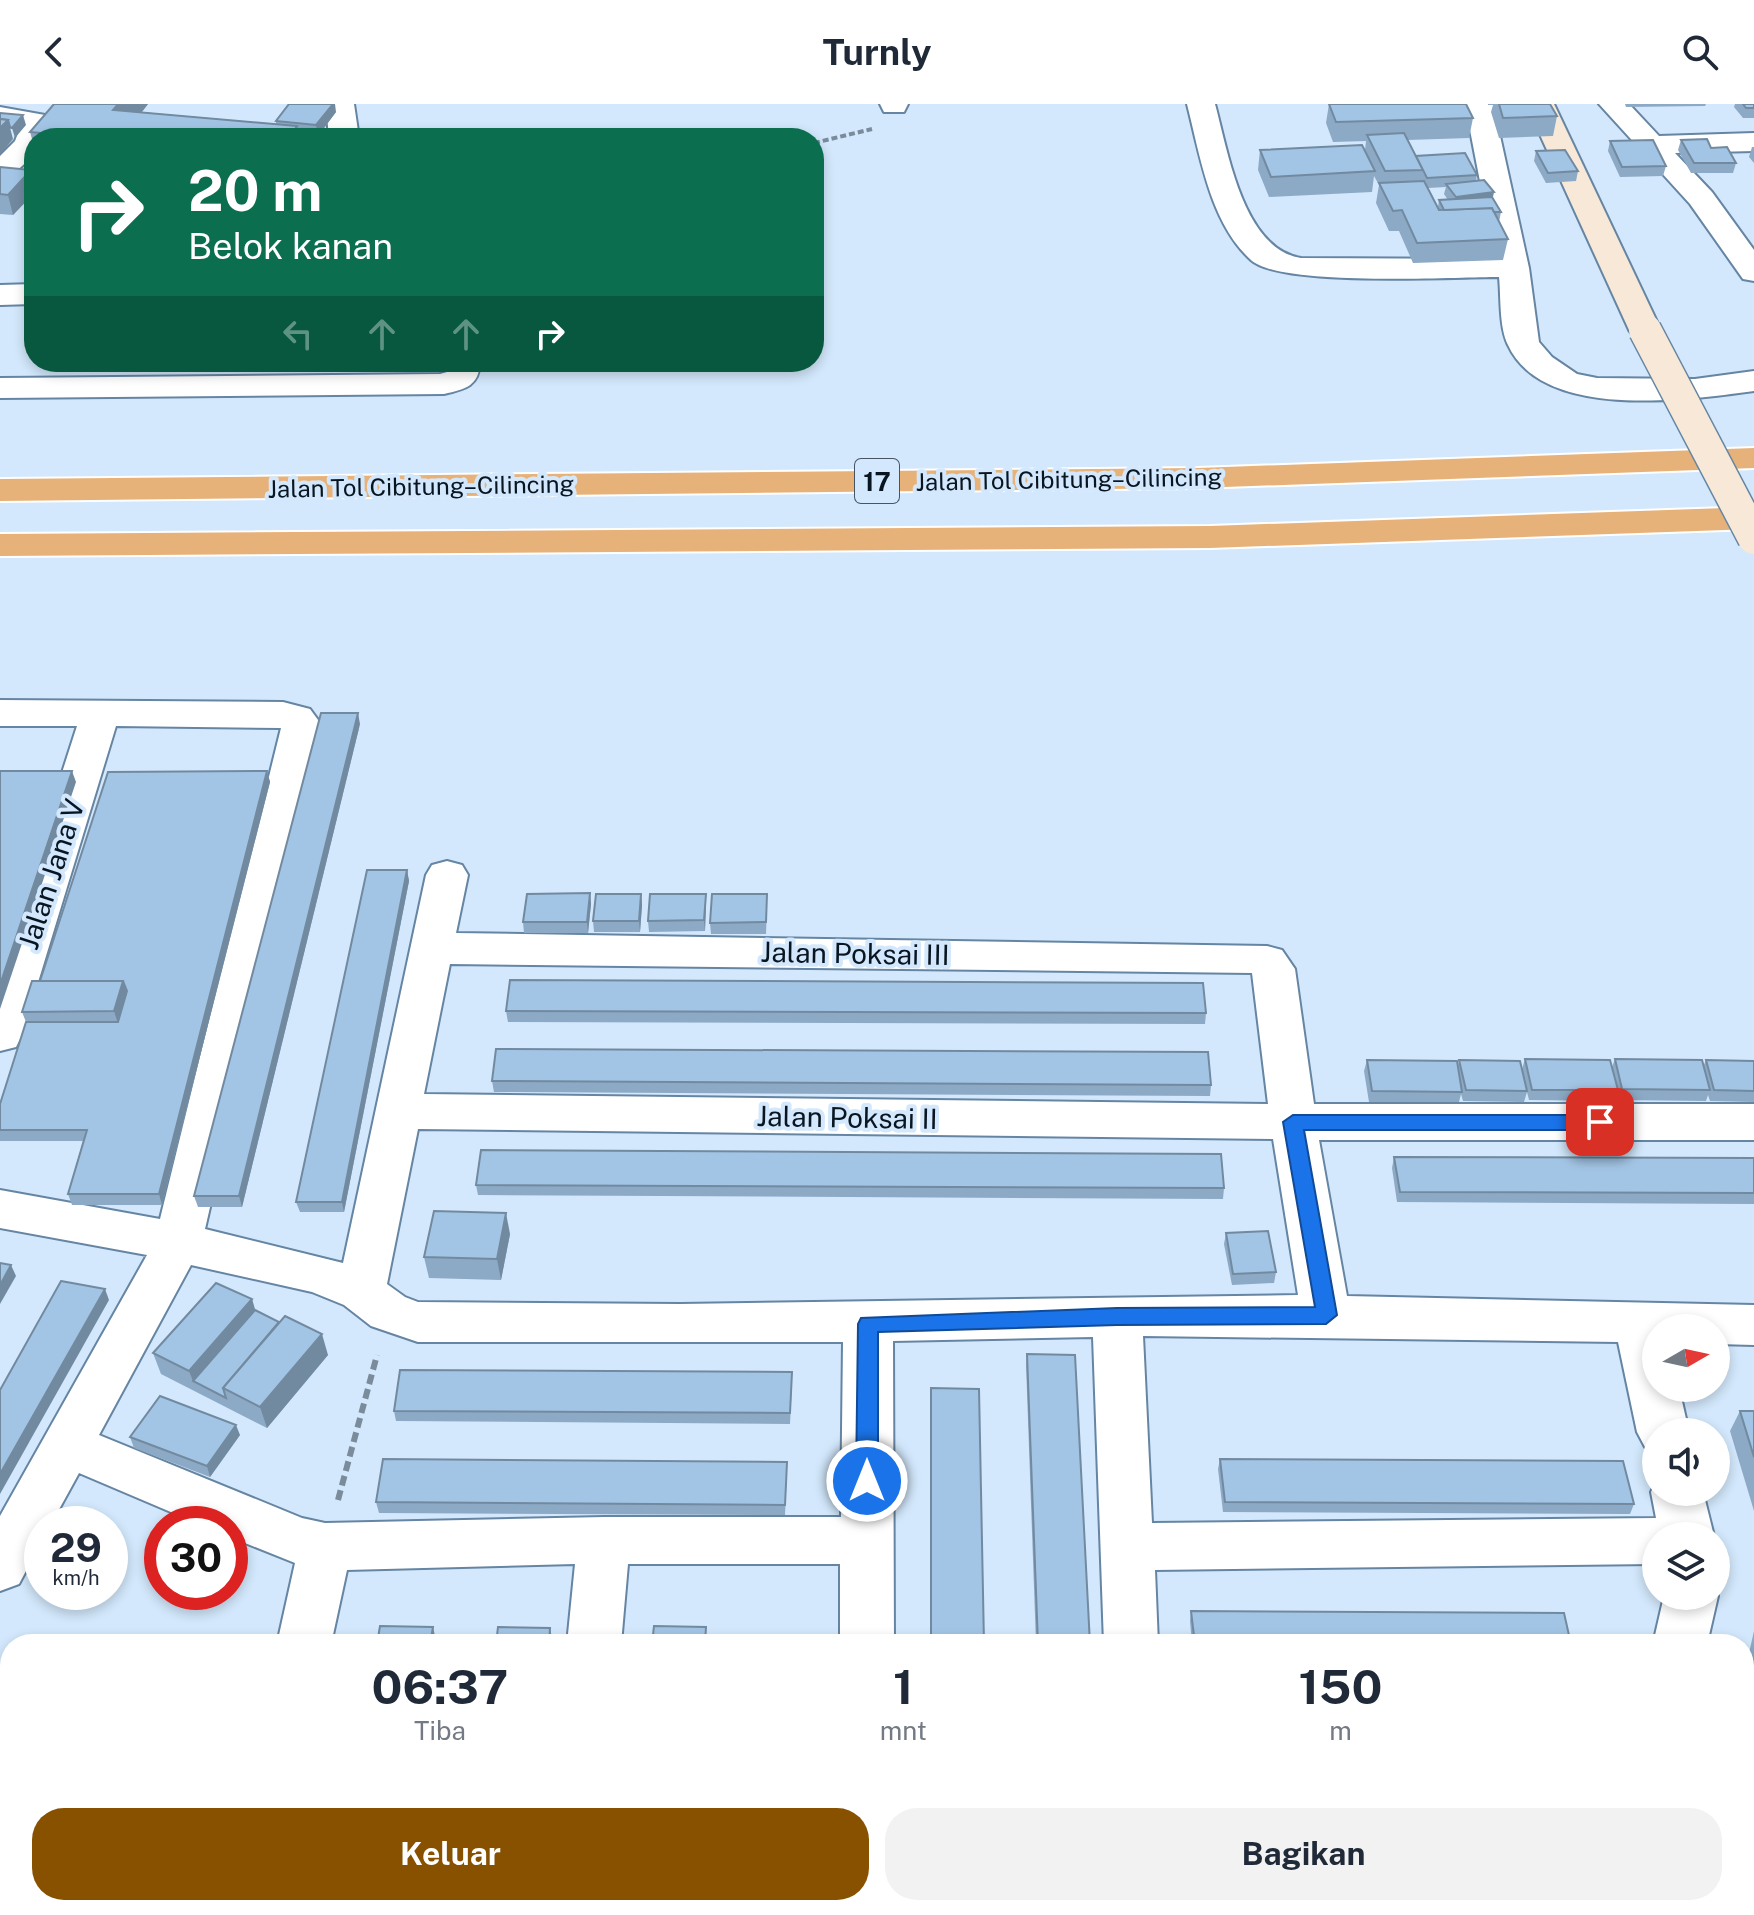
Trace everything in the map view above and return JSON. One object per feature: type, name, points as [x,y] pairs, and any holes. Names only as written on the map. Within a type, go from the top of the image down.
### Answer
[{"type":"highway","name":"Jalan Tol Cibitung–Cilincing","points":[[0,490],[1198,478],[1754,458]]},
{"type":"highway","name":"Jalan Tol Cibitung–Cilincing","points":[[0,545],[1210,537],[1754,518]]},
{"type":"street","points":[[340,104],[343,128]]},
{"type":"street","points":[[1201,104],[1240,225],[1262,255],[1282,264],[1301,267],[1513,268]]},
{"type":"street","points":[[1479,104],[1513,268],[1523,343],[1540,364],[1566,381],[1597,388],[1695,389],[1754,381]]},
{"type":"street","points":[[1540,104],[1645,330],[1754,538]]},
{"type":"street","points":[[1613,104],[1701,198],[1752,268]]},
{"type":"street","points":[[0,116],[35,121],[35,128]]},
{"type":"street","points":[[1652,145],[1754,142]]},
{"type":"street","points":[[0,171],[24,146]]},
{"type":"street","points":[[0,295],[24,294]]},
{"type":"street","points":[[0,388],[126,374],[294,374],[444,384],[463,377],[463,372]]},
{"type":"street","points":[[0,713],[283,715],[296,718],[301,724],[178,1244],[0,1567]]},
{"type":"street","name":"Jalan Jana V","points":[[0,1035],[101,713]]},
{"type":"street","points":[[374,1301],[401,1111],[447,875]]},
{"type":"street","name":"Jalan Poksai III","points":[[433,948],[1256,958],[1267,961],[1273,969],[1293,1122]]},
{"type":"street","name":"Jalan Poksai II","points":[[401,1111],[1293,1122],[1754,1122]]},
{"type":"street","points":[[1293,1122],[1326,1315]]},
{"type":"street","points":[[0,1209],[319,1274],[418,1322],[523,1325],[868,1324],[1117,1316],[1326,1315],[1754,1325]]},
{"type":"street","points":[[1117,1316],[1131,1634]]},
{"type":"street","points":[[1639,1322],[1660,1418]]},
{"type":"street","points":[[867,1634],[868,1324]]},
{"type":"street","points":[[67,1445],[298,1541],[325,1547],[604,1540],[867,1541]]},
{"type":"street","points":[[595,1634],[604,1540]]},
{"type":"street","points":[[1127,1547],[1642,1541]]},
{"type":"street","points":[[306,1634],[325,1547]]},
{"type":"street","points":[[1682,1634],[1688,1610]]},
{"type":"path","points":[[824,141],[868,131],[884,122],[894,105]]},
{"type":"path","points":[[325,1547],[374,1301]]},
{"type":"building","points":[[54,104],[118,104],[113,110],[297,126],[296,128],[33,128]]},
{"type":"building","points":[[289,104],[333,104],[316,125],[276,121]]},
{"type":"building","points":[[1329,104],[1466,104],[1473,118],[1336,122]]},
{"type":"building","points":[[1499,104],[1550,104],[1557,116],[1503,118]]},
{"type":"building","points":[[0,113],[23,115],[12,128],[8,120],[0,119]]},
{"type":"building","points":[[1404,133],[1423,170],[1385,171],[1367,135]]},
{"type":"building","points":[[1707,139],[1711,148],[1727,147],[1736,163],[1694,163],[1681,140]]},
{"type":"building","points":[[1653,140],[1666,166],[1622,167],[1610,141]]},
{"type":"building","points":[[1362,145],[1375,171],[1271,177],[1260,150]]},
{"type":"building","points":[[1565,150],[1578,171],[1548,173],[1536,151]]},
{"type":"building","points":[[1465,153],[1477,175],[1427,178],[1416,156]]},
{"type":"building","points":[[0,167],[24,169],[24,178],[8,195],[0,194]]},
{"type":"building","points":[[1484,180],[1494,192],[1456,197],[1446,184]]},
{"type":"building","points":[[1424,181],[1439,210],[1492,208],[1508,239],[1417,243],[1402,210],[1393,211],[1379,183]]},
{"type":"building","points":[[1492,197],[1501,212],[1494,212],[1492,208],[1444,210],[1439,200]]},
{"type":"building","points":[[321,713],[358,713],[239,1196],[194,1196]]},
{"type":"building","points":[[0,771],[72,771],[0,985]]},
{"type":"building","points":[[267,771],[159,1194],[68,1194],[87,1130],[0,1130],[0,1104],[26,1022],[118,1022],[127,991],[123,981],[40,981],[108,772]]},
{"type":"building","points":[[367,870],[407,870],[342,1202],[296,1202]]},
{"type":"building","points":[[590,893],[587,922],[523,922],[527,894]]},
{"type":"building","points":[[596,894],[641,894],[639,921],[593,921]]},
{"type":"building","points":[[650,894],[706,894],[704,920],[648,921]]},
{"type":"building","points":[[712,894],[767,894],[766,922],[710,923]]},
{"type":"building","points":[[510,980],[1203,983],[1206,1013],[506,1011]]},
{"type":"building","points":[[32,981],[123,981],[114,1011],[22,1012]]},
{"type":"building","points":[[496,1049],[1208,1052],[1211,1085],[492,1081]]},
{"type":"building","points":[[1525,1059],[1610,1060],[1618,1090],[1532,1090]]},
{"type":"building","points":[[1615,1059],[1702,1060],[1710,1090],[1622,1089]]},
{"type":"building","points":[[1367,1060],[1457,1061],[1462,1092],[1372,1091]]},
{"type":"building","points":[[1459,1060],[1520,1061],[1527,1091],[1466,1090]]},
{"type":"building","points":[[1706,1060],[1754,1061],[1754,1091],[1714,1090]]},
{"type":"building","points":[[481,1150],[1221,1154],[1224,1188],[476,1185]]},
{"type":"building","points":[[1394,1157],[1754,1158],[1754,1193],[1400,1192]]},
{"type":"building","points":[[434,1211],[506,1213],[497,1259],[424,1257]]},
{"type":"building","points":[[1268,1231],[1276,1272],[1233,1274],[1226,1233]]},
{"type":"building","points":[[0,1263],[11,1265],[0,1285]]},
{"type":"building","points":[[61,1281],[105,1289],[0,1474],[0,1390]]},
{"type":"building","points":[[216,1283],[252,1299],[189,1371],[153,1353]]},
{"type":"building","points":[[255,1310],[279,1322],[223,1388],[226,1398],[193,1381]]},
{"type":"building","points":[[285,1316],[322,1334],[260,1407],[223,1388]]},
{"type":"building","points":[[1027,1354],[1075,1355],[1089,1634],[1038,1634]]},
{"type":"building","points":[[400,1370],[792,1372],[790,1413],[394,1411]]},
{"type":"building","points":[[931,1388],[979,1389],[984,1634],[931,1634]]},
{"type":"building","points":[[160,1396],[236,1425],[207,1466],[130,1437]]},
{"type":"building","points":[[1740,1411],[1754,1411],[1754,1457]]},
{"type":"building","points":[[383,1459],[787,1462],[785,1505],[376,1502]]},
{"type":"building","points":[[1220,1459],[1623,1461],[1634,1504],[1225,1502]]},
{"type":"building","points":[[1191,1611],[1564,1613],[1569,1634],[1194,1634]]},
{"type":"building","points":[[380,1626],[433,1627],[432,1634],[379,1634]]},
{"type":"building","points":[[654,1626],[706,1627],[706,1634],[653,1634]]},
{"type":"building","points":[[498,1627],[550,1628],[550,1634],[497,1634]]},
{"type":"route","points":[[867,1481],[868,1324],[1117,1316],[1326,1315],[1293,1122],[1600,1122]]}]
